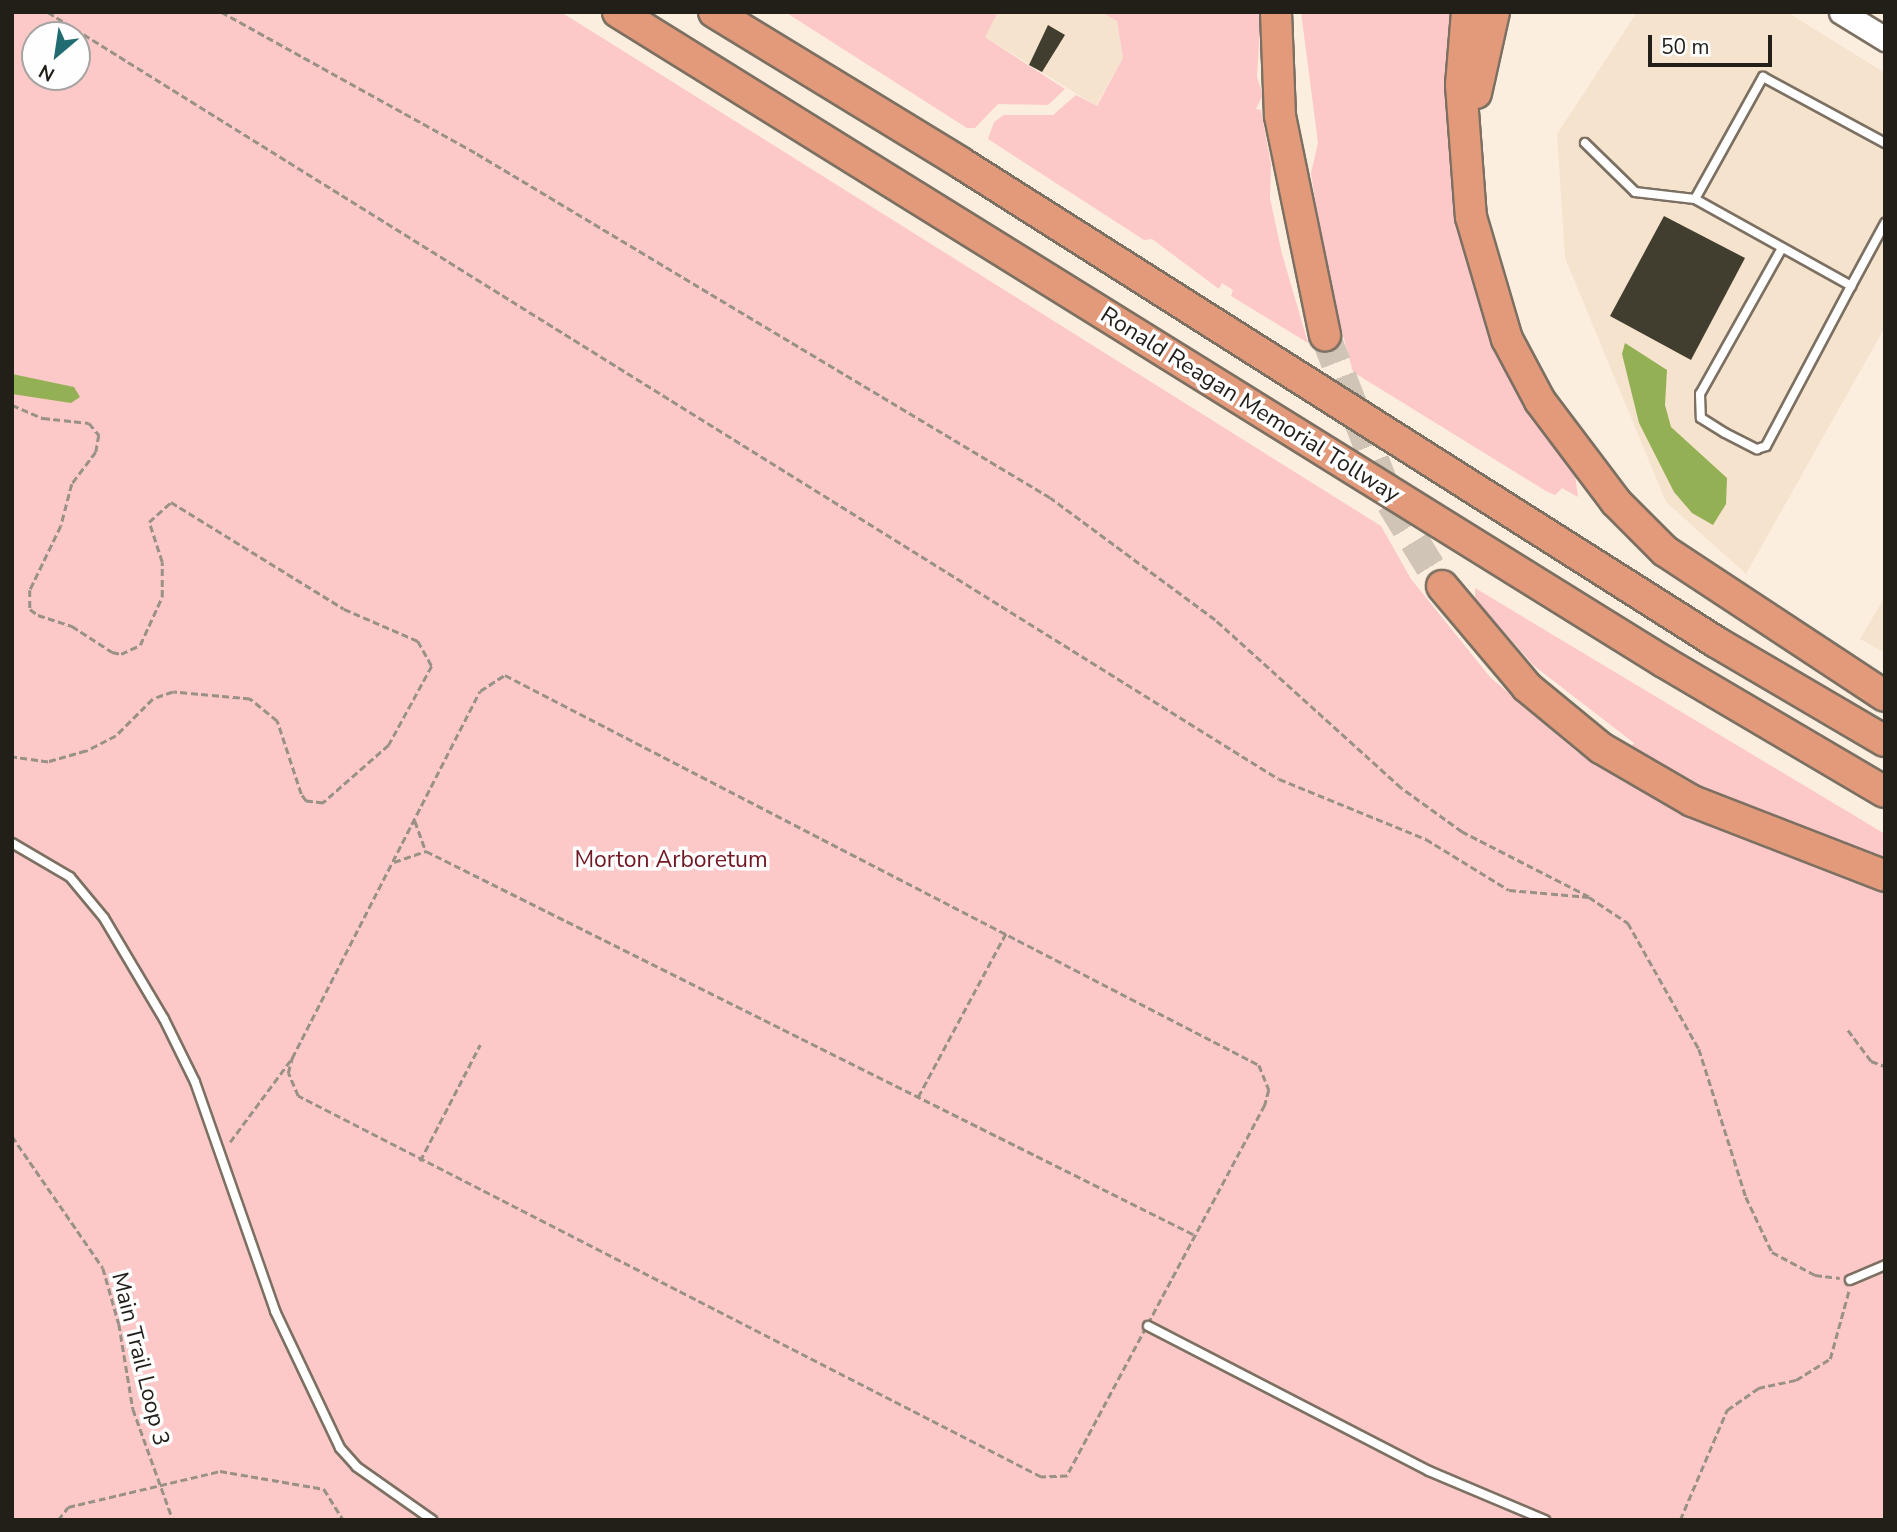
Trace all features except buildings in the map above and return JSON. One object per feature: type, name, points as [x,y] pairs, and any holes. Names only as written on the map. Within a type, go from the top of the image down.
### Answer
[{"type":"highway","name":"Ronald Reagan Memorial Tollway","points":[[618,12],[1652,655],[1885,792]]},
{"type":"highway","points":[[714,12],[1716,642],[1885,741]]},
{"type":"highway","points":[[1276,12],[1282,129],[1325,335]]},
{"type":"highway","points":[[1467,12],[1461,85],[1464,155],[1474,228],[1507,339],[1577,455],[1665,551],[1885,696]]},
{"type":"highway","points":[[1464,155],[1494,12]]},
{"type":"highway","points":[[1442,586],[1527,687],[1601,748],[1692,801],[1885,876]]},
{"type":"main road","points":[[1842,12],[1885,39]]},
{"type":"lane","points":[[1695,199],[1763,76],[1885,143]]},
{"type":"lane","points":[[1585,143],[1635,192],[1695,199],[1851,286]]},
{"type":"lane","points":[[1782,248],[1700,394],[1701,418],[1757,449],[1766,446],[1885,223]]},
{"type":"lane","points":[[12,843],[70,877],[104,918],[189,1069],[275,1311],[340,1448],[357,1467],[432,1520]]},
{"type":"lane","points":[[1850,1280],[1885,1265]]},
{"type":"lane","points":[[1148,1325],[1429,1471],[1545,1520]]},
{"type":"path","points":[[48,12],[1279,779],[1426,839],[1509,890],[1589,897]]},
{"type":"path","points":[[220,12],[475,153],[1050,498],[1215,620],[1401,789],[1462,832],[1589,897],[1628,923],[1699,1049],[1745,1197],[1772,1252],[1815,1275],[1850,1280],[1830,1359],[1796,1380],[1758,1388],[1727,1410],[1680,1520]]},
{"type":"path","points":[[12,405],[43,418],[89,423],[99,435],[96,452],[72,484],[61,526],[30,590],[30,608],[38,615],[72,626],[112,652],[121,654],[140,645],[158,611],[162,586],[162,562],[149,523],[171,502],[344,609],[418,641],[432,666],[389,746],[323,803],[306,801],[301,794],[277,721],[250,699],[173,692],[153,699],[117,736],[86,751],[48,762],[12,757]]},
{"type":"path","points":[[223,1160],[232,1136],[292,1058],[480,691],[505,675],[1246,1054],[1267,1077],[1265,1105],[1074,1468],[1051,1480],[420,1161],[298,1096],[288,1073],[292,1058]]},
{"type":"path","points":[[415,817],[416,835],[426,851],[1195,1236]]},
{"type":"path","points":[[392,863],[426,851]]},
{"type":"path","points":[[918,1097],[1007,933]]},
{"type":"path","points":[[1848,1030],[1871,1061],[1885,1066]]},
{"type":"path","points":[[420,1161],[480,1045]]},
{"type":"path","name":"Main Trail Loop 3","points":[[12,1136],[103,1268],[119,1324],[133,1409],[158,1490],[173,1520]]},
{"type":"path","points":[[58,1520],[68,1507],[158,1490],[220,1471],[247,1472],[324,1489],[343,1520]]},
{"type":"shaded area","points":[[998,12],[1101,12],[1117,21],[1123,58],[1096,106],[984,36]]},
{"type":"shaded area","points":[[1637,12],[1787,12],[1885,73],[1885,327],[1746,574],[1666,502],[1565,258],[1557,134]]},
{"type":"shaded area","points":[[1625,343],[1667,370],[1665,405],[1671,427],[1727,478],[1726,504],[1713,525],[1692,513],[1674,492],[1639,423],[1622,354]]},
{"type":"shaded area","points":[[12,374],[74,387],[80,397],[71,403],[12,394]]},
{"type":"shaded area","points":[[1885,596],[1885,653],[1860,639]]},
{"type":"green space","name":"Morton Arboretum","points":[[12,12],[561,12],[1381,526],[1411,579],[1490,677],[1577,752],[1690,816],[1885,888],[1885,1520],[12,1520]]},
{"type":"green space","points":[[785,12],[998,12],[985,37],[1065,89],[1048,105],[998,104],[975,128],[967,128]]},
{"type":"green space","points":[[1101,12],[1261,12],[1257,77],[1263,95],[1256,109],[1261,110],[1271,164],[1270,198],[1282,254],[1308,343],[1231,296],[1233,290],[1222,283],[1219,289],[1152,239],[1144,240],[988,139],[994,122],[1004,115],[1053,115],[1076,95],[1097,106],[1123,58],[1117,21]]},
{"type":"green space","points":[[1301,12],[1461,12],[1459,185],[1575,475],[1578,497],[1562,488],[1555,495],[1546,491],[1353,372],[1327,277],[1311,173],[1318,143]]},
{"type":"green space","points":[[1475,588],[1885,834],[1885,860],[1761,817],[1624,755],[1634,743],[1533,665],[1475,599]]},
{"type":"tunnel","points":[[1325,335],[1391,503],[1442,586]]}]
